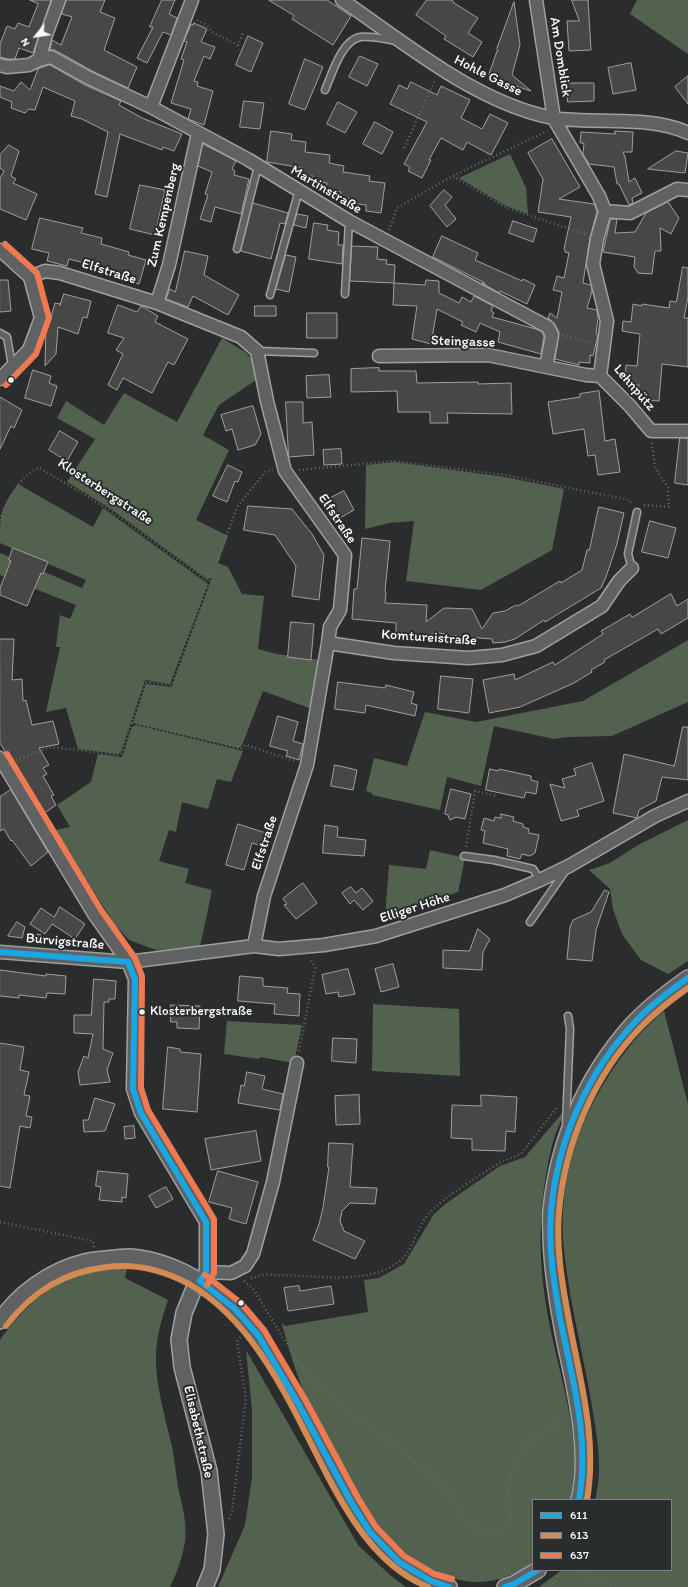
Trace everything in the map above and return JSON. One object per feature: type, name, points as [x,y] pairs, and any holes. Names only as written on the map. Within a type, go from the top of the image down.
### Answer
[{"type":"street","points":[[39,60],[46,35],[59,0]]},
{"type":"street","points":[[151,107],[192,0]]},
{"type":"street","name":"Hohle Gasse","points":[[342,0],[441,69],[489,97],[522,110],[556,122],[660,123],[688,133]]},
{"type":"street","name":"Am Domblick","points":[[536,0],[556,122]]},
{"type":"street","name":"Martinstraße","points":[[0,65],[7,67],[29,65],[39,60],[51,57],[89,78],[151,107],[258,166],[385,241],[548,327],[552,335]]},
{"type":"street","points":[[556,122],[599,196],[605,211],[630,213],[677,189],[688,190]]},
{"type":"street","name":"Zum Kempenberg","points":[[157,302],[169,265],[198,133]]},
{"type":"street","name":"Lehnpütz","points":[[605,211],[597,239],[593,264],[607,321],[600,376],[630,406],[651,431],[688,432]]},
{"type":"street","points":[[0,250],[30,277],[41,318],[29,350],[0,379]]},
{"type":"street","name":"Elfstraße","points":[[30,277],[46,271],[60,272],[157,302],[242,337],[257,351],[267,401],[285,471],[345,555],[340,610],[330,627],[307,765],[264,896],[254,946]]},
{"type":"street","points":[[552,335],[546,367],[586,376],[600,376]]},
{"type":"street","name":"Steingasse","points":[[379,356],[488,355],[546,367]]},
{"type":"street","name":"Komtureistraße","points":[[328,643],[394,653],[469,658],[502,655],[536,646],[602,606],[619,582],[632,568]]},
{"type":"street","points":[[2,762],[94,914],[128,962],[135,979],[133,1089],[141,1113],[206,1222],[203,1277],[235,1309],[258,1335],[299,1405],[351,1502],[370,1532],[399,1562],[431,1581],[449,1587]]},
{"type":"street","name":"Elliger Höhe","points":[[128,962],[254,946],[279,949],[324,945],[376,936],[505,895],[540,880],[569,866],[655,816],[688,801]]},
{"type":"street","name":"Bürvigstraße","points":[[0,952],[128,962]]},
{"type":"street","points":[[579,1499],[583,1485],[582,1444],[577,1401],[557,1302],[552,1263],[551,1211],[557,1171],[565,1140],[581,1099],[602,1063],[631,1026],[664,995],[688,978]]},
{"type":"street","points":[[0,1321],[6,1312],[33,1286],[62,1269],[96,1259],[131,1257],[169,1266],[203,1277],[231,1273],[245,1266],[252,1254],[273,1182],[297,1063]]},
{"type":"street","name":"Elisabethstraße","points":[[203,1277],[193,1291],[184,1312],[179,1340],[182,1367],[209,1471],[216,1534],[212,1570],[206,1587]]},
{"type":"street","points":[[505,1587],[514,1584],[536,1571]]},
{"type":"lane","points":[[325,90],[346,46],[353,40],[361,37],[403,42]]},
{"type":"lane","points":[[237,249],[258,166]]},
{"type":"lane","points":[[270,295],[299,190]]},
{"type":"lane","points":[[346,294],[349,221]]},
{"type":"lane","points":[[0,333],[7,336],[12,368]]},
{"type":"lane","points":[[257,351],[314,353]]},
{"type":"lane","name":"Komtureistraße","points":[[632,568],[628,554],[637,512]]},
{"type":"lane","points":[[464,856],[494,860],[533,869],[540,880]]},
{"type":"lane","points":[[530,922],[569,866]]},
{"type":"lane","points":[[565,1140],[570,1030],[568,1016]]},
{"type":"path","points":[[186,15],[207,25],[212,32],[238,45],[243,33]]},
{"type":"path","points":[[404,148],[441,69]]},
{"type":"path","points":[[385,241],[397,208],[453,176],[556,122]]},
{"type":"path","points":[[453,176],[506,208],[597,239]]},
{"type":"path","points":[[552,335],[556,333],[604,346]]},
{"type":"path","points":[[2,762],[15,760],[51,747],[119,755],[122,753],[145,683],[172,684],[237,507],[266,471],[281,469],[285,471],[394,461],[505,476],[629,500],[637,512],[644,505],[669,507],[668,488],[655,467],[651,431]]},
{"type":"path","name":"Klosterbergstraße","points":[[0,520],[4,508],[30,471],[40,468],[108,509],[209,582]]},
{"type":"path","points":[[132,723],[240,749],[246,745],[307,765]]},
{"type":"path","points":[[464,856],[475,791],[497,796]]},
{"type":"path","points":[[297,1063],[315,968],[313,962],[304,954]]},
{"type":"path","points":[[231,1273],[243,1278],[254,1278],[262,1275],[334,1277],[376,1274],[400,1261],[407,1253],[426,1218],[440,1203],[502,1160],[514,1158],[522,1153],[547,1120]]},
{"type":"path","points":[[0,1222],[93,1241],[96,1259]]},
{"type":"path","points":[[262,1303],[299,1364],[319,1387],[436,1479],[452,1496],[467,1522],[478,1531],[488,1533],[500,1531],[507,1526],[511,1516],[508,1493],[512,1467],[525,1445],[552,1427],[577,1401]]},
{"type":"path","points":[[229,1519],[232,1512],[246,1398],[237,1342],[243,1333]]},
{"type":"path","points":[[550,1587],[554,1583],[560,1571]]},
{"type":"path","points":[[579,1571],[582,1574],[611,1586],[618,1587]]},
{"type":"green space","points":[[637,0],[688,0],[688,54],[630,14]]},
{"type":"green space","points":[[510,154],[526,188],[528,214],[506,206],[459,178]]},
{"type":"green space","points":[[222,338],[245,352],[256,363],[259,378],[219,405],[203,435],[229,450],[196,520],[228,536],[218,563],[228,567],[242,594],[264,596],[258,649],[277,654],[320,660],[312,709],[263,691],[242,745],[239,748],[133,723],[146,684],[172,686],[212,578],[207,579],[108,507],[67,482],[95,439],[57,418],[66,401],[104,425],[124,393],[177,422]]},
{"type":"green space","points":[[394,462],[505,477],[564,489],[552,550],[481,590],[406,581],[414,521],[389,523],[365,529],[366,465]]},
{"type":"green space","points":[[18,484],[93,527],[103,508],[208,584],[170,684],[145,680],[121,752],[118,754],[78,749],[66,708],[46,712],[60,647],[56,647],[60,615],[70,619],[76,605],[0,575],[0,553],[82,588],[86,580],[0,543],[2,512],[4,506]]},
{"type":"green space","points":[[688,640],[688,702],[612,736],[567,737],[554,739],[494,726],[481,786],[447,777],[440,810],[372,795],[372,793],[366,791],[374,758],[407,766],[425,712],[476,722],[583,701]]},
{"type":"green space","points":[[136,725],[243,751],[231,782],[217,779],[208,809],[182,802],[176,832],[169,830],[159,861],[189,869],[185,883],[212,890],[200,947],[156,950],[129,940],[115,925],[55,830],[70,827],[57,805],[91,782],[98,754],[122,757],[132,727]]},
{"type":"green space","points":[[688,820],[688,961],[668,974],[641,960],[622,934],[613,909],[610,889],[589,870],[610,863],[638,845]]},
{"type":"green space","points":[[430,850],[465,858],[458,892],[385,918],[389,865],[426,869]]},
{"type":"green space","points":[[373,1004],[459,1009],[460,1076],[372,1071]]},
{"type":"green space","points":[[664,1011],[688,1104],[688,1587],[539,1587],[561,1571],[672,1571],[672,1499],[595,1499],[599,1472],[598,1442],[575,1321],[565,1259],[563,1228],[564,1197],[569,1168],[577,1140],[588,1112],[602,1086],[619,1060],[647,1026]]},
{"type":"green space","points":[[227,1021],[302,1025],[294,1063],[260,1057],[259,1059],[224,1054]]},
{"type":"green space","points":[[565,1110],[554,1140],[546,1173],[541,1220],[541,1243],[547,1313],[566,1397],[573,1438],[574,1459],[570,1499],[532,1499],[532,1563],[515,1573],[495,1580],[485,1582],[464,1581],[437,1572],[422,1565],[400,1550],[382,1532],[362,1505],[345,1476],[306,1399],[282,1323],[285,1326],[368,1312],[364,1280],[379,1278],[404,1264],[434,1214],[448,1202],[500,1166],[525,1157]]},
{"type":"green space","points":[[127,1268],[125,1278],[168,1300],[161,1323],[156,1363],[160,1395],[172,1447],[185,1522],[184,1547],[175,1576],[170,1587],[0,1587],[0,1340],[29,1306],[52,1287],[79,1274],[94,1270]]},
{"type":"green space","points":[[246,1350],[358,1545],[390,1575],[406,1587],[218,1587],[245,1525],[252,1478],[252,1410]]},
{"type":"building","points":[[30,0],[51,0],[33,53],[19,48],[15,59],[0,57],[0,44],[7,26],[15,29],[18,23],[29,27],[38,4]]},
{"type":"building","points":[[66,0],[105,0],[100,12],[115,18],[104,50],[137,67],[128,88],[92,71],[55,50],[50,50],[52,40],[61,45],[72,17],[62,14]]},
{"type":"building","points":[[162,0],[175,0],[169,14],[177,18],[171,35],[163,32],[147,63],[137,58],[153,27],[150,27]]},
{"type":"building","points":[[269,0],[327,0],[351,16],[333,45],[292,19],[294,16]]},
{"type":"building","points":[[427,0],[452,0],[454,3],[478,18],[468,33],[482,42],[473,57],[444,39],[446,36],[416,15]]},
{"type":"building","points":[[572,0],[588,0],[591,50],[569,51],[567,21],[579,21]]},
{"type":"building","points":[[514,2],[520,45],[512,75],[531,91],[488,77]]},
{"type":"building","points":[[194,23],[207,29],[201,42],[215,47],[210,59],[204,56],[194,81],[198,82],[197,86],[213,91],[204,125],[188,119],[191,109],[171,103],[184,60],[181,59],[187,42],[184,41],[191,24],[193,25]]},
{"type":"building","points":[[248,36],[263,43],[251,72],[236,65]]},
{"type":"building","points":[[360,56],[378,64],[367,86],[349,77]]},
{"type":"building","points":[[305,59],[323,67],[305,110],[289,104]]},
{"type":"building","points":[[631,63],[636,90],[613,94],[608,68]]},
{"type":"building","points":[[50,65],[85,85],[121,101],[119,105],[142,118],[182,134],[174,151],[163,147],[162,150],[120,134],[107,197],[95,194],[108,132],[82,119],[71,116],[75,101],[43,87],[35,110],[29,109],[25,113],[11,108],[12,102],[0,97],[0,86],[14,91],[21,82],[30,90],[38,69]]},
{"type":"building","points":[[688,76],[688,104],[675,87]]},
{"type":"building","points":[[411,82],[437,95],[441,86],[470,100],[461,118],[482,129],[490,114],[508,123],[491,155],[467,142],[463,150],[441,138],[429,160],[431,160],[422,178],[408,171],[410,167],[404,164],[427,122],[390,104],[399,85],[407,89]]},
{"type":"building","points":[[567,83],[594,83],[594,101],[568,102]]},
{"type":"building","points":[[244,101],[264,103],[260,129],[240,127]]},
{"type":"building","points":[[338,102],[357,112],[345,133],[327,124]]},
{"type":"building","points":[[375,122],[393,132],[382,154],[363,144]]},
{"type":"building","points":[[271,131],[292,134],[291,140],[306,142],[305,152],[330,155],[329,163],[344,166],[343,172],[370,176],[369,181],[385,183],[381,213],[366,211],[366,205],[351,203],[352,199],[340,197],[341,192],[326,189],[327,183],[312,181],[313,176],[302,175],[303,168],[267,162]]},
{"type":"building","points":[[615,131],[633,132],[632,152],[623,152],[629,182],[635,178],[642,193],[632,198],[633,203],[629,205],[619,184],[617,184],[614,167],[589,164],[583,154],[584,143],[580,143],[581,132],[615,134]]},
{"type":"building","points":[[552,139],[580,187],[559,199],[594,204],[597,211],[590,238],[583,283],[591,285],[592,291],[587,308],[597,310],[598,318],[596,334],[598,335],[593,356],[590,355],[590,363],[579,362],[579,365],[555,359],[559,332],[554,323],[548,318],[550,313],[557,318],[562,292],[553,290],[557,276],[564,278],[569,253],[565,252],[564,249],[571,217],[538,212],[543,179],[528,153]]},
{"type":"building","points":[[203,144],[236,161],[232,169],[235,171],[234,175],[249,179],[241,214],[215,207],[211,222],[200,219],[208,195],[205,194],[212,172],[198,166]]},
{"type":"building","points":[[9,145],[19,151],[11,176],[16,179],[13,183],[37,194],[26,220],[0,209],[0,178],[4,171],[0,168],[0,155]]},
{"type":"building","points":[[676,151],[688,153],[685,173],[648,169]]},
{"type":"building","points":[[140,185],[165,190],[155,235],[130,229]]},
{"type":"building","points":[[444,190],[452,197],[445,205],[456,219],[447,227],[430,206]]},
{"type":"building","points":[[668,202],[679,218],[671,234],[660,228],[661,251],[655,251],[652,274],[638,273],[634,267],[635,257],[603,252],[610,221],[612,219],[617,219],[615,233],[635,232],[646,213]]},
{"type":"building","points":[[253,203],[288,213],[285,224],[280,223],[271,259],[241,251]]},
{"type":"building","points":[[297,214],[308,216],[306,228],[294,225]]},
{"type":"building","points":[[40,218],[83,228],[81,233],[102,238],[101,244],[129,252],[128,255],[146,260],[139,284],[120,279],[121,277],[106,272],[107,269],[69,259],[67,266],[47,261],[49,253],[32,249]]},
{"type":"building","points":[[513,221],[537,229],[533,242],[509,233]]},
{"type":"building","points":[[314,223],[328,225],[327,230],[339,232],[338,245],[343,245],[342,264],[309,259]]},
{"type":"building","points":[[442,236],[478,253],[475,260],[522,281],[523,279],[535,285],[527,304],[500,291],[499,293],[482,283],[485,283],[433,257]]},
{"type":"building","points":[[352,246],[378,247],[377,259],[387,260],[386,264],[395,265],[394,283],[350,281]]},
{"type":"building","points":[[185,251],[208,256],[204,275],[239,295],[228,315],[193,296],[188,307],[166,299],[170,289],[175,292]]},
{"type":"building","points":[[286,255],[296,257],[289,292],[276,289]]},
{"type":"building","points":[[683,267],[688,268],[688,297],[684,318],[688,318],[688,367],[662,364],[659,401],[641,400],[641,393],[638,393],[639,385],[625,384],[626,365],[637,366],[640,334],[622,331],[623,321],[631,322],[633,304],[669,308],[670,301],[676,302]]},
{"type":"building","points":[[0,280],[8,280],[11,311],[0,312]]},
{"type":"building","points":[[426,280],[439,281],[439,293],[459,303],[462,297],[471,302],[474,296],[493,306],[491,311],[494,313],[492,317],[542,332],[544,336],[541,354],[498,342],[500,332],[480,323],[476,332],[461,325],[463,322],[437,309],[431,344],[412,339],[417,306],[393,305],[394,283],[425,285]]},
{"type":"building","points":[[64,294],[91,301],[87,318],[83,317],[78,334],[58,327],[56,354],[45,366],[47,323],[49,324],[55,303],[60,305]]},
{"type":"building","points":[[118,305],[137,312],[141,306],[158,316],[155,322],[188,339],[174,365],[168,362],[152,393],[123,378],[117,390],[108,385],[123,354],[116,350],[124,338],[108,333]]},
{"type":"building","points":[[255,306],[276,306],[276,316],[255,316]]},
{"type":"building","points":[[307,313],[337,313],[337,338],[307,338]]},
{"type":"building","points":[[379,368],[379,371],[416,371],[417,383],[511,383],[512,414],[447,413],[448,423],[430,423],[430,412],[398,412],[397,391],[351,392],[351,369]]},
{"type":"building","points":[[33,370],[51,376],[49,383],[57,386],[51,406],[25,398]]},
{"type":"building","points":[[329,375],[331,397],[307,398],[306,376]]},
{"type":"building","points":[[599,391],[605,441],[615,439],[620,472],[598,475],[595,455],[588,456],[584,429],[553,434],[548,402],[580,397],[580,394]]},
{"type":"building","points":[[0,397],[22,410],[14,428],[11,426],[0,449]]},
{"type":"building","points":[[286,402],[303,402],[303,423],[312,422],[314,455],[289,457]]},
{"type":"building","points":[[253,406],[261,434],[255,445],[238,450],[232,429],[226,431],[221,415]]},
{"type":"building","points":[[60,431],[78,442],[67,461],[49,450]]},
{"type":"building","points":[[680,438],[688,438],[688,485],[675,483]]},
{"type":"building","points":[[341,449],[342,464],[324,465],[323,450]]},
{"type":"building","points":[[228,465],[242,472],[238,482],[235,481],[227,502],[213,496]]},
{"type":"building","points":[[344,491],[354,510],[338,519],[327,500]]},
{"type":"building","points":[[248,506],[292,509],[312,534],[324,555],[319,600],[292,596],[296,566],[275,535],[244,530]]},
{"type":"building","points":[[599,507],[624,513],[617,544],[601,588],[545,622],[544,620],[515,639],[493,643],[492,639],[445,635],[434,632],[433,634],[425,635],[396,633],[396,623],[352,619],[354,589],[357,589],[362,538],[390,541],[385,603],[427,605],[426,622],[444,608],[472,609],[482,629],[493,613],[505,611],[516,605],[518,606],[582,570],[587,550],[589,550]]},
{"type":"building","points":[[650,521],[676,528],[668,558],[642,552]]},
{"type":"building","points":[[13,548],[48,562],[43,574],[41,573],[27,606],[0,595],[0,588],[11,561],[9,560]]},
{"type":"building","points":[[671,594],[677,606],[688,599],[688,618],[661,634],[658,629],[604,660],[605,662],[591,670],[592,672],[574,683],[520,707],[489,713],[483,680],[514,674],[515,680],[553,662],[555,665],[603,634],[601,631],[630,614],[632,617]]},
{"type":"building","points":[[291,622],[314,624],[311,660],[288,657]]},
{"type":"building","points":[[0,639],[14,639],[12,680],[22,679],[23,701],[26,700],[32,725],[53,721],[59,744],[39,748],[49,765],[43,768],[47,774],[43,776],[54,795],[51,796],[56,805],[43,814],[0,743]]},
{"type":"building","points":[[441,676],[473,679],[469,713],[438,709]]},
{"type":"building","points":[[338,682],[385,688],[386,685],[414,692],[411,703],[417,705],[415,716],[366,705],[365,713],[335,709]]},
{"type":"building","points":[[278,716],[298,722],[293,741],[303,744],[299,760],[286,756],[288,751],[270,746]]},
{"type":"building","points":[[683,727],[688,727],[688,780],[662,777],[656,801],[639,810],[637,818],[613,813],[624,754],[674,766]]},
{"type":"building","points":[[592,763],[604,801],[577,810],[579,816],[561,821],[550,784],[565,788],[562,779],[576,775],[574,769]]},
{"type":"building","points":[[335,765],[357,770],[353,790],[331,786]]},
{"type":"building","points":[[490,769],[498,771],[499,769],[531,776],[531,780],[538,782],[536,794],[526,792],[524,798],[486,790]]},
{"type":"building","points":[[451,789],[471,794],[465,819],[456,817],[450,820],[448,815],[445,814]]},
{"type":"building","points":[[11,790],[48,852],[31,866],[12,840],[11,841],[4,829],[0,831],[0,797]]},
{"type":"building","points":[[501,814],[514,817],[513,821],[523,824],[523,827],[529,829],[528,833],[539,835],[535,853],[530,856],[522,854],[520,859],[507,856],[508,849],[483,843],[485,831],[481,830],[484,818],[494,821],[495,817],[501,818]]},
{"type":"building","points":[[238,824],[269,834],[265,847],[252,843],[244,870],[226,865]]},
{"type":"building","points":[[325,825],[338,827],[337,837],[366,840],[364,856],[323,853]]},
{"type":"building","points":[[303,883],[317,903],[296,919],[284,905],[287,904],[283,899]]},
{"type":"building","points":[[351,887],[356,893],[362,888],[373,901],[363,910],[354,900],[350,904],[342,893]]},
{"type":"building","points":[[605,890],[609,892],[596,930],[592,961],[567,959],[570,927],[573,920],[591,912]]},
{"type":"building","points":[[60,907],[85,924],[75,939],[52,924],[45,934],[30,924],[41,908],[54,917]]},
{"type":"building","points":[[17,922],[25,927],[22,938],[8,936]]},
{"type":"building","points":[[478,929],[490,939],[483,952],[482,970],[443,968],[443,950],[469,951]]},
{"type":"building","points":[[393,964],[399,987],[381,992],[375,969]]},
{"type":"building","points":[[348,969],[355,994],[339,997],[338,992],[326,994],[322,975]]},
{"type":"building","points":[[0,970],[46,976],[46,974],[66,976],[65,994],[47,993],[46,998],[19,995],[19,998],[0,996]]},
{"type":"building","points":[[240,976],[263,978],[263,986],[288,988],[287,993],[300,994],[299,1016],[274,1014],[275,1004],[238,1001]]},
{"type":"building","points":[[94,979],[116,981],[115,999],[109,999],[109,1002],[104,1002],[103,1049],[113,1053],[107,1070],[110,1082],[80,1085],[78,1072],[84,1056],[88,1058],[93,1034],[74,1033],[74,1015],[91,1015]]},
{"type":"building","points":[[171,1005],[200,1006],[199,1029],[177,1028],[177,1022],[171,1022]]},
{"type":"building","points":[[333,1038],[357,1039],[356,1063],[332,1061]]},
{"type":"building","points":[[0,1043],[24,1047],[20,1070],[29,1072],[24,1095],[30,1096],[26,1116],[32,1117],[30,1128],[20,1126],[10,1188],[0,1186]]},
{"type":"building","points":[[168,1047],[180,1049],[180,1052],[201,1054],[197,1112],[163,1109]]},
{"type":"building","points":[[247,1072],[265,1076],[262,1089],[283,1094],[280,1110],[238,1103],[241,1085],[244,1086]]},
{"type":"building","points":[[359,1095],[360,1124],[336,1125],[335,1096]]},
{"type":"building","points":[[481,1095],[517,1097],[515,1132],[506,1131],[505,1151],[472,1150],[472,1139],[451,1138],[452,1105],[481,1106]]},
{"type":"building","points":[[95,1098],[115,1104],[105,1131],[84,1132],[83,1120],[88,1120]]},
{"type":"building","points":[[134,1126],[135,1138],[125,1139],[124,1127]]},
{"type":"building","points":[[256,1131],[261,1161],[211,1170],[205,1139]]},
{"type":"building","points":[[329,1143],[353,1144],[350,1187],[377,1188],[375,1204],[350,1203],[342,1211],[340,1221],[344,1231],[365,1241],[355,1259],[313,1240],[323,1208],[329,1167]]},
{"type":"building","points":[[98,1171],[128,1174],[126,1198],[122,1197],[122,1202],[99,1200],[101,1187],[96,1186]]},
{"type":"building","points":[[218,1171],[258,1182],[246,1224],[229,1219],[232,1208],[209,1202]]},
{"type":"building","points":[[166,1187],[173,1199],[156,1208],[149,1196]]},
{"type":"building","points":[[299,1286],[300,1291],[331,1286],[334,1304],[288,1311],[284,1288]]},
{"type":"transit line","name":"637","points":[[5,244],[37,273],[49,318],[36,354],[6,385]]},
{"type":"transit line","name":"637","points":[[7,754],[101,910],[135,958],[142,976],[141,1088],[148,1110],[214,1219],[214,1273],[207,1285]]},
{"type":"transit line","name":"611","points":[[0,952],[128,962]]},
{"type":"transit line","name":"611","points":[[128,962],[135,979],[133,1089],[141,1113],[206,1222],[206,1272],[200,1281]]},
{"type":"transit line","name":"611","points":[[579,1499],[582,1477],[581,1431],[574,1386],[560,1318],[551,1252],[550,1226],[554,1187],[567,1134],[590,1085],[604,1061],[619,1040],[643,1014],[661,998],[688,978]]},
{"type":"transit line","name":"613","points":[[587,1499],[590,1477],[589,1430],[582,1384],[572,1338],[559,1252],[558,1226],[562,1187],[567,1162],[584,1112],[609,1066],[642,1026],[664,1006],[688,988]]},
{"type":"transit line","name":"613","points":[[6,1326],[38,1293],[50,1285],[77,1273],[107,1267],[139,1267],[159,1271],[189,1284],[213,1301],[235,1321],[253,1344],[286,1395],[336,1492],[368,1540],[395,1567],[428,1587]]},
{"type":"transit line","name":"637","points":[[205,1275],[241,1303],[264,1330],[306,1401],[358,1498],[376,1527],[404,1556],[434,1574],[452,1579]]},
{"type":"transit line","name":"611","points":[[200,1281],[235,1309],[258,1335],[299,1405],[351,1502],[370,1532],[399,1562],[431,1581],[449,1587]]},
{"type":"transit line","name":"611","points":[[505,1587],[514,1584],[536,1571]]},
{"type":"place","name":"Klosterbergstraße","points":[[142,1012]]}]
